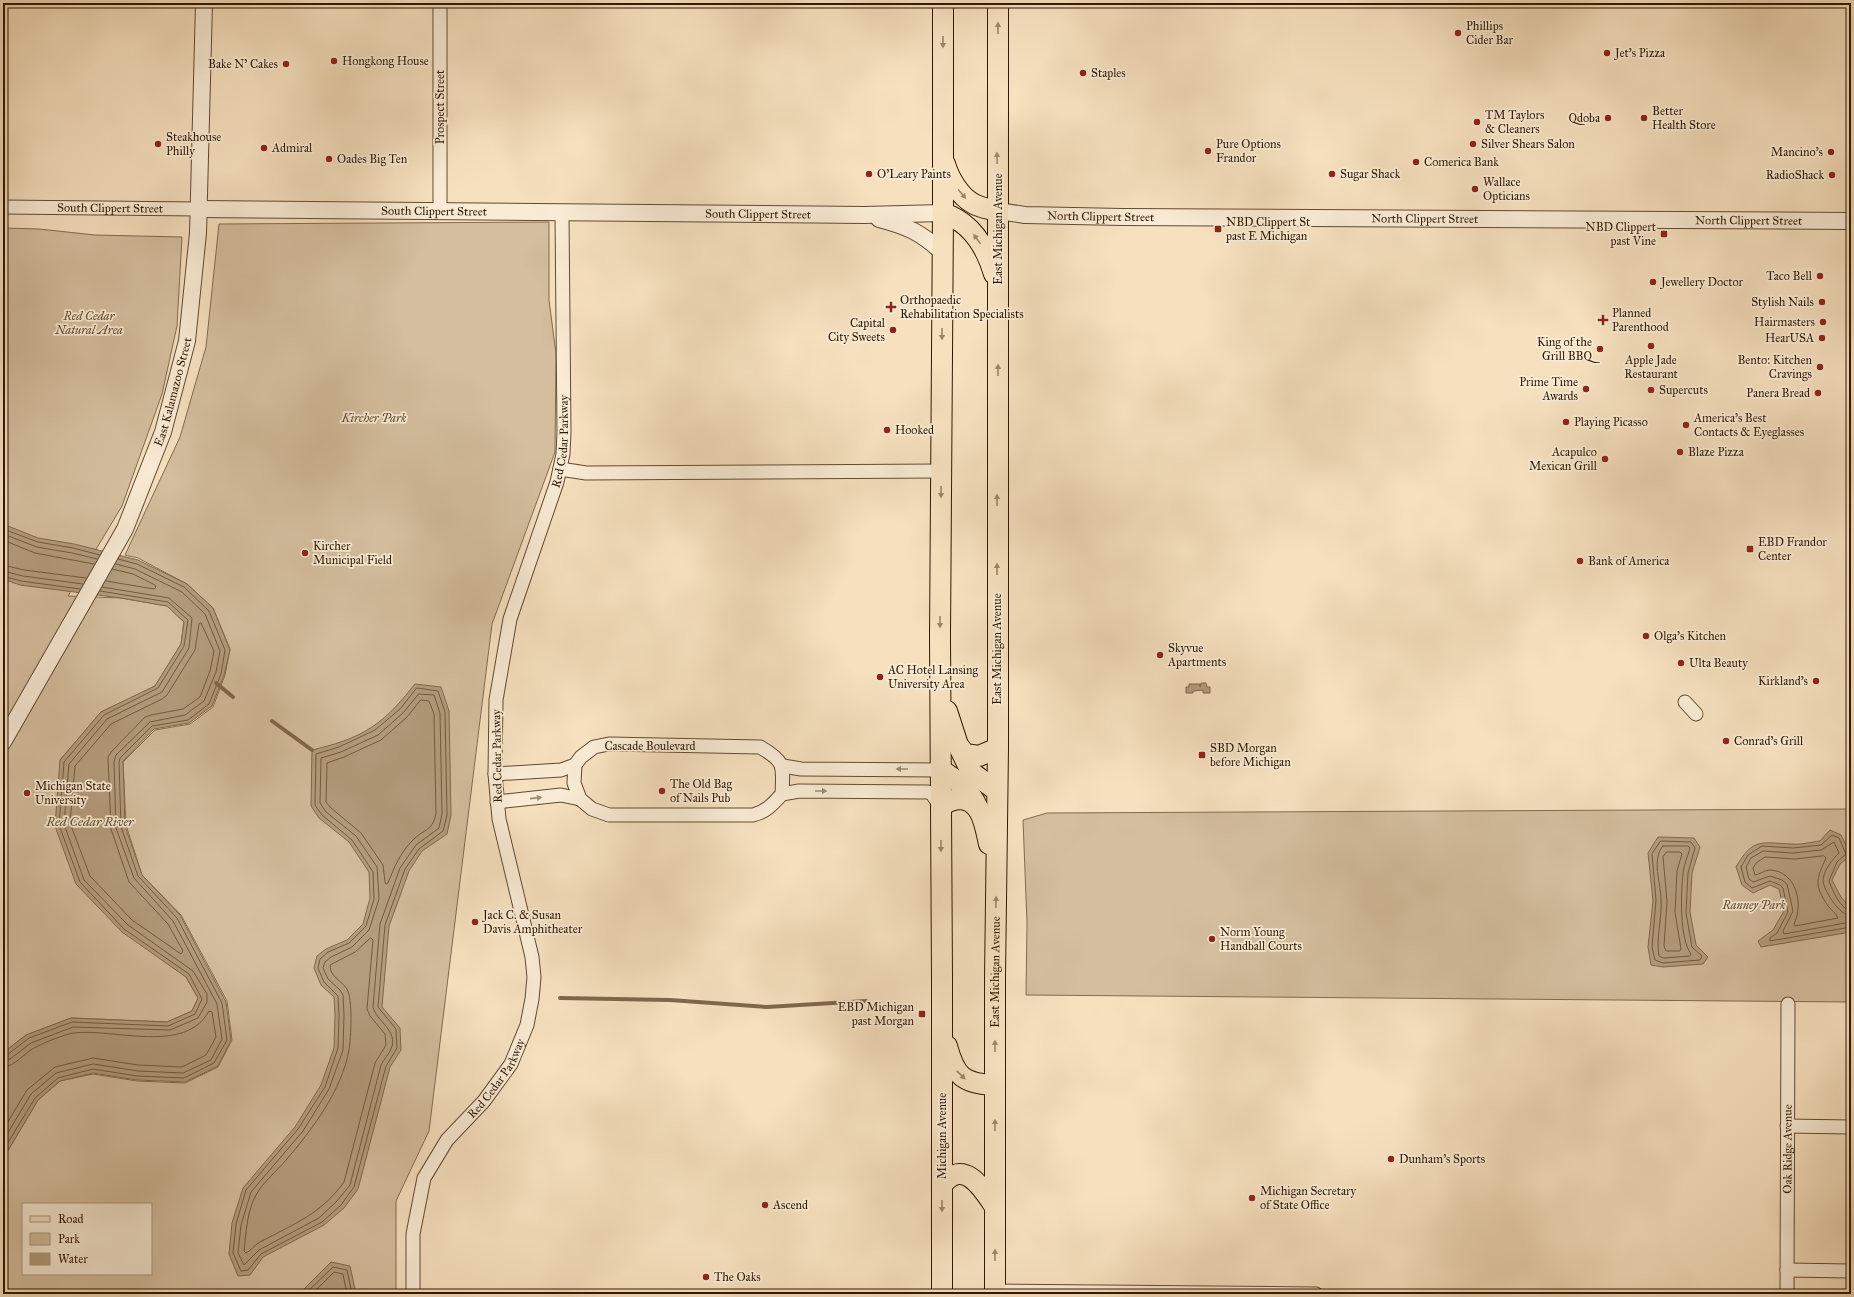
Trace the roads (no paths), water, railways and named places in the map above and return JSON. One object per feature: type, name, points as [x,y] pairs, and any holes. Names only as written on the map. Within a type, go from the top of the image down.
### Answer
[{"type":"main road","points":[[941,807],[941,472],[944,213],[943,3]]},
{"type":"main road","name":"East Michigan Avenue","points":[[994,1292],[998,748],[998,3]]},
{"type":"main road","points":[[943,146],[947,171],[963,196],[977,206],[998,211]]},
{"type":"main road","points":[[944,213],[961,221],[976,237],[990,258],[998,287]]},
{"type":"main road","points":[[940,687],[958,745],[971,772],[997,791]]},
{"type":"main road","points":[[958,745],[965,754],[974,756],[984,755],[998,748]]},
{"type":"main road","points":[[941,770],[968,790],[981,813],[996,880]]},
{"type":"main road","points":[[941,807],[952,800],[961,799],[970,801],[981,813]]},
{"type":"main road","name":"Michigan Avenue","points":[[941,807],[942,1294]]},
{"type":"main road","points":[[942,1027],[950,1057],[956,1072],[970,1082],[995,1085]]},
{"type":"main road","points":[[942,1185],[953,1176],[970,1176],[982,1186],[995,1207]]},
{"type":"street","name":"East Kalamazoo Street","points":[[3,742],[125,529],[163,432],[187,341],[198,233],[204,3]]},
{"type":"street","name":"Prospect Street","points":[[440,3],[440,211]]},
{"type":"street","name":"South Clippert Street","points":[[3,207],[864,215],[944,213]]},
{"type":"street","name":"North Clippert Street","points":[[998,211],[1025,215],[1122,217],[1851,221]]},
{"type":"street","name":"Red Cedar Parkway","points":[[413,1294],[413,1234],[424,1178],[447,1140],[484,1101],[511,1064],[527,1025],[532,999],[534,977],[532,957],[512,879],[499,819],[495,774],[496,700],[510,619],[560,469],[564,432],[562,213]]},
{"type":"street","name":"South Clippert Street","points":[[864,215],[909,228],[922,234],[943,253]]},
{"type":"street","points":[[560,469],[586,473],[941,472]]},
{"type":"street","points":[[1685,702],[1696,714]]},
{"type":"street","name":"Cascade Boulevard","points":[[575,765],[594,747],[609,744],[760,747],[774,755],[783,766]]},
{"type":"street","points":[[495,774],[561,770],[575,765],[574,783],[580,800]]},
{"type":"street","points":[[497,802],[561,795],[580,800],[592,809],[609,814],[753,815],[760,814],[770,808],[782,794],[783,766],[801,769],[941,770]]},
{"type":"street","points":[[782,794],[799,791],[923,792],[932,794],[941,807]]},
{"type":"street","name":"Oak Ridge Avenue","points":[[1787,1294],[1788,1004]]},
{"type":"street","points":[[1787,1126],[1851,1127]]},
{"type":"street","points":[[1787,1270],[1851,1271]]},
{"type":"street","points":[[994,1292],[1316,1294]]},
{"type":"water","name":"Red Cedar River","points":[[3,524],[38,538],[74,544],[138,560],[187,584],[213,608],[230,650],[224,675],[212,706],[189,723],[154,729],[123,761],[125,826],[142,875],[180,915],[226,1002],[231,1040],[218,1066],[185,1082],[137,1080],[93,1073],[60,1081],[38,1100],[3,1159],[3,1053],[26,1035],[71,1018],[167,1022],[192,1011],[198,998],[186,977],[122,932],[76,884],[55,826],[60,760],[101,712],[155,686],[181,644],[184,622],[167,606],[121,598],[20,585],[3,579]]},
{"type":"water","points":[[1201,683],[1206,683],[1207,687],[1210,687],[1210,693],[1203,693],[1203,690],[1193,691],[1193,693],[1186,693],[1186,687],[1189,687],[1189,684],[1200,684],[1200,687]]},
{"type":"water","points":[[415,684],[441,687],[449,711],[451,815],[447,834],[422,851],[409,871],[389,926],[382,1007],[400,1028],[401,1050],[390,1067],[358,1189],[344,1208],[324,1225],[263,1257],[250,1275],[238,1276],[229,1254],[232,1223],[243,1188],[295,1127],[321,1085],[334,1048],[334,997],[321,985],[314,968],[317,956],[326,949],[347,940],[363,924],[370,898],[369,872],[349,842],[319,818],[311,806],[312,750],[343,741],[372,727],[390,713]]},
{"type":"water","points":[[1830,830],[1841,835],[1851,855],[1840,864],[1832,880],[1841,897],[1851,909],[1851,930],[1845,933],[1761,947],[1758,941],[1773,930],[1784,911],[1779,889],[1770,885],[1753,893],[1742,885],[1736,867],[1742,857],[1753,846],[1766,843],[1799,844],[1820,841]]},
{"type":"water","points":[[1658,837],[1694,838],[1700,847],[1692,873],[1690,912],[1696,945],[1708,957],[1703,964],[1663,967],[1651,965],[1648,947],[1653,901],[1648,853]]},
{"type":"water","points":[[331,1262],[350,1266],[356,1294],[299,1294]]},
{"type":"waterway","points":[[216,683],[233,697]]},
{"type":"waterway","points":[[272,721],[312,750]]},
{"type":"waterway","points":[[560,998],[670,1000],[767,1007],[866,1001]]},
{"type":"place","name":"Phillips Cider Bar","points":[[1458,33]]},
{"type":"place","name":"Jet's Pizza","points":[[1607,53]]},
{"type":"place","name":"Hongkong House","points":[[334,61]]},
{"type":"place","name":"Bake N' Cakes","points":[[286,64]]},
{"type":"place","name":"Staples","points":[[1083,73]]},
{"type":"place","name":"Qdoba","points":[[1608,118]]},
{"type":"place","name":"Better Health Store","points":[[1644,118]]},
{"type":"place","name":"TM Taylors & Cleaners","points":[[1477,122]]},
{"type":"place","name":"Steakhouse Philly","points":[[158,144]]},
{"type":"place","name":"Silver Shears Salon","points":[[1473,144]]},
{"type":"place","name":"Admiral","points":[[264,148]]},
{"type":"place","name":"Pure Options Frandor","points":[[1208,151]]},
{"type":"place","name":"Mancino's","points":[[1831,152]]},
{"type":"place","name":"Oades Big Ten","points":[[329,159]]},
{"type":"place","name":"Comerica Bank","points":[[1416,162]]},
{"type":"place","name":"O'Leary Paints","points":[[869,174]]},
{"type":"place","name":"Sugar Shack","points":[[1332,174]]},
{"type":"place","name":"RadioShack","points":[[1832,175]]},
{"type":"place","name":"Wallace Opticians","points":[[1475,189]]},
{"type":"place","name":"NBD Clippert St past E Michigan","points":[[1218,229]]},
{"type":"place","name":"NBD Clippert past Vine","points":[[1664,234]]},
{"type":"place","name":"Taco Bell","points":[[1820,276]]},
{"type":"place","name":"Jewellery Doctor","points":[[1653,282]]},
{"type":"place","name":"Stylish Nails","points":[[1822,302]]},
{"type":"place","name":"Orthopaedic Rehabilitation Specialists","points":[[891,307]]},
{"type":"place","name":"Planned Parenthood","points":[[1603,320]]},
{"type":"place","name":"Hairmasters","points":[[1823,322]]},
{"type":"place","name":"Capital City Sweets","points":[[893,330]]},
{"type":"place","name":"HearUSA","points":[[1822,338]]},
{"type":"place","name":"Apple Jade Restaurant","points":[[1651,346]]},
{"type":"place","name":"King of the Grill BBQ","points":[[1600,349]]},
{"type":"place","name":"Bento: Kitchen Cravings","points":[[1820,367]]},
{"type":"place","name":"Prime Time Awards","points":[[1586,389]]},
{"type":"place","name":"Supercuts","points":[[1651,390]]},
{"type":"place","name":"Panera Bread","points":[[1818,393]]},
{"type":"place","name":"Playing Picasso","points":[[1566,422]]},
{"type":"place","name":"America's Best Contacts & Eyeglasses","points":[[1686,425]]},
{"type":"place","name":"Hooked","points":[[887,430]]},
{"type":"place","name":"Blaze Pizza","points":[[1680,452]]},
{"type":"place","name":"Acapulco Mexican Grill","points":[[1605,459]]},
{"type":"place","name":"EBD Frandor Center","points":[[1750,549]]},
{"type":"place","name":"Kircher Municipal Field","points":[[305,553]]},
{"type":"place","name":"Bank of America","points":[[1580,561]]},
{"type":"place","name":"Olga's Kitchen","points":[[1646,636]]},
{"type":"place","name":"Skyvue Apartments","points":[[1160,655]]},
{"type":"place","name":"Ulta Beauty","points":[[1681,663]]},
{"type":"place","name":"AC Hotel Lansing University Area","points":[[880,677]]},
{"type":"place","name":"Kirkland's","points":[[1816,681]]},
{"type":"place","name":"Conrad's Grill","points":[[1726,741]]},
{"type":"place","name":"SBD Morgan before Michigan","points":[[1202,755]]},
{"type":"place","name":"The Old Bag of Nails Pub","points":[[662,791]]},
{"type":"place","name":"Michigan State University","points":[[27,793]]},
{"type":"place","name":"Jack C. & Susan Davis Amphitheater","points":[[475,922]]},
{"type":"place","name":"Norm Young Handball Courts","points":[[1212,939]]},
{"type":"place","name":"EBD Michigan past Morgan","points":[[922,1014]]},
{"type":"place","name":"Dunham's Sports","points":[[1391,1159]]},
{"type":"place","name":"Michigan Secretary of State Office","points":[[1252,1198]]},
{"type":"place","name":"Ascend","points":[[765,1205]]},
{"type":"place","name":"The Oaks","points":[[706,1277]]},
{"type":"park label","name":"Red Cedar Natural Area","points":[[89,323]]},
{"type":"park label","name":"Kircher Park","points":[[374,418]]},
{"type":"park label","name":"Ranney Park","points":[[1754,905]]}]
